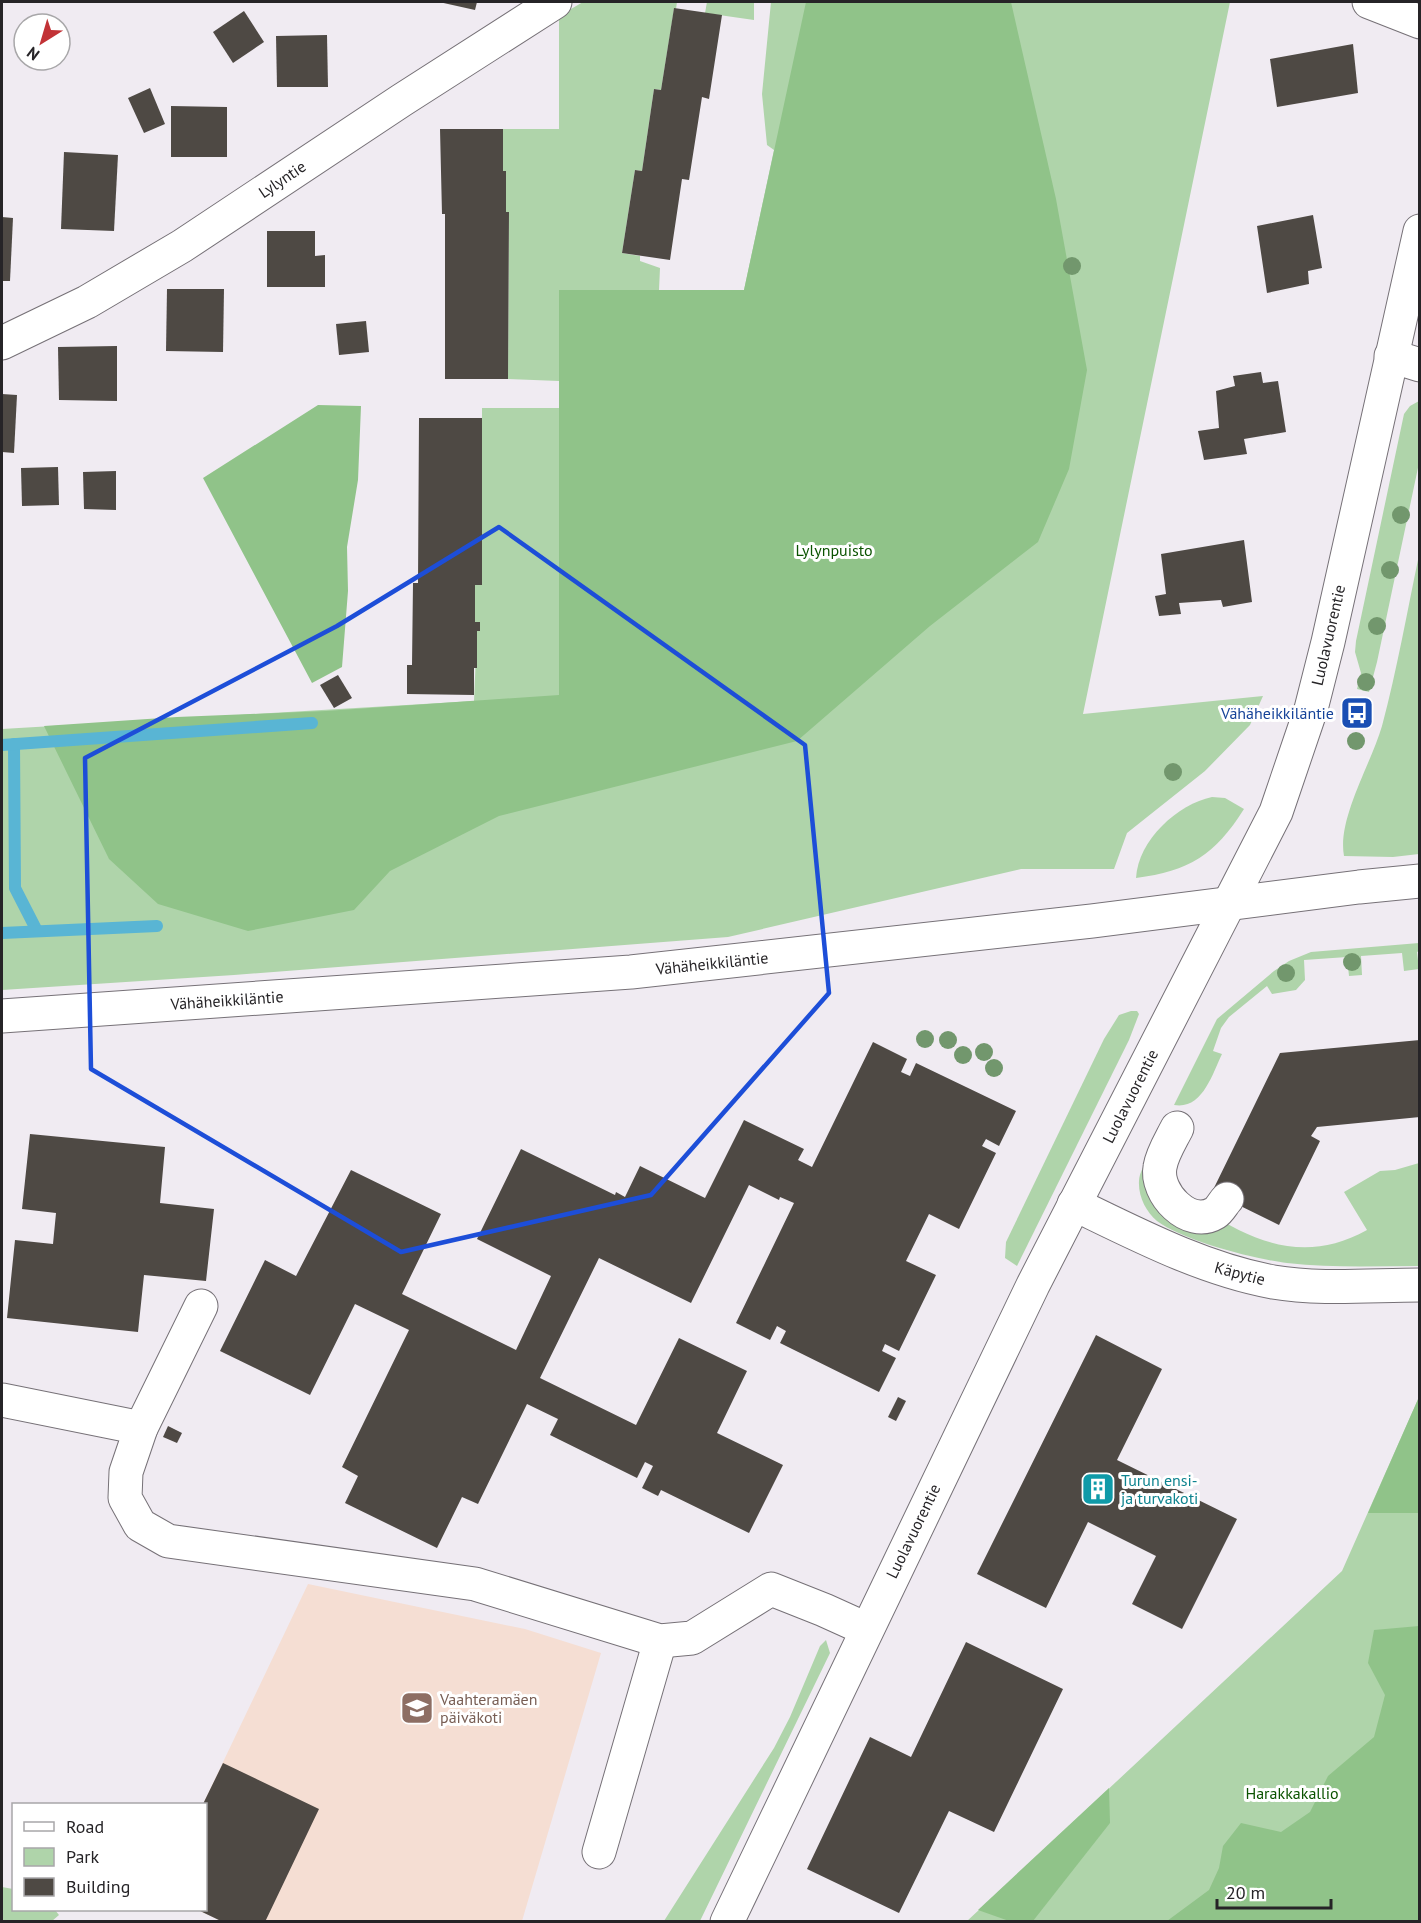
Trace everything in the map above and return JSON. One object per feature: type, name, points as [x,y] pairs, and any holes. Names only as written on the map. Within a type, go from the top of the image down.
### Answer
[{"type":"street","name":"Lylyntie","points":[[2,343],[87,302],[182,246],[555,2]]},
{"type":"street","points":[[1369,2],[1419,22]]},
{"type":"street","name":"Luolavuorentie","points":[[727,1922],[866,1629],[1074,1204],[1276,812],[1311,710],[1405,360],[1419,231]]},
{"type":"street","name":"Vähäheikkiläntie","points":[[2,1016],[631,972],[1419,881]]},
{"type":"street","points":[[1177,1128],[1160,1167],[1160,1178],[1165,1193],[1179,1208],[1189,1214],[1199,1216],[1216,1212],[1227,1199]]},
{"type":"street","name":"Käpytie","points":[[1074,1204],[1184,1256],[1230,1272],[1274,1282],[1308,1285],[1419,1285]]},
{"type":"street","points":[[201,1306],[141,1428],[126,1472],[125,1498],[140,1525],[168,1541],[475,1584],[660,1641],[692,1638],[771,1589],[866,1629]]},
{"type":"street","points":[[2,1400],[141,1428]]},
{"type":"street","points":[[599,1852],[660,1641]]},
{"type":"highlighted area","points":[[499,527],[805,745],[829,993],[651,1195],[401,1252],[91,1069],[85,758],[337,626]]},
{"type":"shaded area","name":"Vaahteramäen päiväkoti","points":[[308,1584],[525,1629],[601,1653],[522,1921],[223,1922],[200,1911],[207,1911],[207,1803],[203,1803]]},
{"type":"green space","name":"Lylynpuisto","points":[[583,2],[677,2],[661,90],[654,89],[642,171],[635,170],[622,253],[640,256],[640,261],[660,268],[659,290],[744,290],[774,150],[767,145],[762,94],[771,2],[1230,2],[1083,714],[1263,696],[1250,725],[1205,771],[1127,833],[1114,869],[1021,869],[728,937],[234,975],[2,990],[2,729],[474,701],[477,631],[480,630],[480,622],[475,622],[475,585],[482,584],[482,408],[559,408],[559,381],[508,379],[509,212],[506,212],[506,171],[503,171],[503,129],[559,129],[559,16]]},
{"type":"green space","points":[[707,2],[754,2],[754,20],[705,13]]},
{"type":"green space","points":[[806,2],[1011,2],[1056,199],[1087,370],[1069,469],[1038,542],[930,626],[797,741],[499,816],[390,871],[354,910],[248,931],[158,904],[109,859],[44,726],[177,717],[326,711],[559,695],[559,290],[744,290]]},
{"type":"green space","points":[[1419,401],[1419,463],[1369,692],[1357,689],[1361,673],[1355,652],[1356,641],[1404,414],[1410,406]]},
{"type":"green space","points":[[318,405],[361,406],[358,480],[347,547],[348,591],[342,667],[312,683],[203,478]]},
{"type":"green space","points":[[1419,555],[1419,854],[1393,857],[1344,856],[1345,825],[1382,726]]},
{"type":"green space","points":[[1212,797],[1225,798],[1244,809],[1222,838],[1199,858],[1186,865],[1171,871],[1136,878],[1138,864],[1144,850],[1162,826],[1186,807]]},
{"type":"green space","points":[[1419,943],[1417,952],[1419,969],[1404,971],[1402,953],[1361,956],[1362,975],[1349,976],[1347,957],[1304,960],[1305,980],[1296,990],[1272,994],[1267,986],[1229,1017],[1221,1028],[1213,1051],[1222,1054],[1205,1089],[1192,1102],[1174,1105],[1217,1019],[1289,961],[1311,952]]},
{"type":"green space","points":[[1137,1011],[1139,1014],[1129,1040],[1017,1266],[1005,1258],[1006,1242],[1104,1039],[1119,1015]]},
{"type":"green space","points":[[1149,1156],[1146,1168],[1222,1221],[1249,1235],[1277,1244],[1305,1247],[1336,1243],[1367,1230],[1344,1192],[1380,1171],[1395,1170],[1419,1163],[1419,1266],[1304,1265],[1257,1258],[1201,1242],[1169,1228],[1149,1213],[1140,1192],[1139,1178]]},
{"type":"green space","name":"Harakkakallio","points":[[1419,1397],[1419,1921],[966,1922],[1342,1571]]},
{"type":"green space","points":[[1419,1397],[1419,1513],[1368,1513]]},
{"type":"green space","points":[[1419,1626],[1419,1921],[1167,1921],[1209,1890],[1219,1868],[1223,1846],[1241,1823],[1281,1832],[1310,1812],[1328,1776],[1374,1737],[1385,1695],[1368,1663],[1374,1630]]},
{"type":"green space","points":[[826,1640],[830,1653],[700,1921],[664,1921],[774,1748],[790,1717],[820,1646]]},
{"type":"green space","points":[[1109,1788],[1110,1823],[1033,1921],[1009,1921],[978,1910]]},
{"type":"green space","points":[[2,1887],[12,1889],[12,1911],[56,1911],[59,1915],[52,1921],[2,1921]]},
{"type":"building","points":[[439,2],[477,2],[475,10]]},
{"type":"building","points":[[674,8],[722,15],[709,99],[702,97],[689,180],[682,179],[670,260],[622,253],[635,170],[642,171],[654,89],[661,90]]},
{"type":"building","points":[[244,11],[264,42],[233,63],[213,32]]},
{"type":"building","points":[[327,35],[328,87],[277,87],[276,36]]},
{"type":"building","points":[[1353,44],[1358,93],[1277,107],[1270,59]]},
{"type":"building","points":[[150,88],[165,124],[144,133],[128,98]]},
{"type":"building","points":[[171,106],[227,107],[227,157],[171,157]]},
{"type":"building","points":[[440,129],[503,129],[503,171],[506,171],[506,212],[509,212],[508,379],[445,379],[445,214],[442,214]]},
{"type":"building","points":[[64,152],[118,155],[114,231],[61,229]]},
{"type":"building","points":[[1313,215],[1322,268],[1308,271],[1309,284],[1267,293],[1257,226]]},
{"type":"building","points":[[2,217],[13,218],[10,281],[2,281]]},
{"type":"building","points":[[267,231],[315,231],[315,256],[325,255],[325,287],[267,287]]},
{"type":"building","points":[[167,289],[224,289],[223,352],[166,351]]},
{"type":"building","points":[[366,321],[369,352],[339,355],[336,324]]},
{"type":"building","points":[[117,346],[117,401],[59,400],[58,347]]},
{"type":"building","points":[[1261,372],[1263,383],[1278,381],[1286,432],[1244,439],[1247,454],[1204,460],[1198,431],[1219,428],[1216,391],[1235,386],[1233,376]]},
{"type":"building","points":[[2,394],[17,395],[14,453],[2,452]]},
{"type":"building","points":[[419,418],[482,418],[482,585],[475,585],[475,622],[480,622],[480,631],[477,631],[474,695],[407,694],[407,665],[412,665],[413,583],[418,583]]},
{"type":"building","points":[[58,467],[59,505],[22,506],[21,468]]},
{"type":"building","points":[[116,471],[116,510],[84,509],[83,472]]},
{"type":"building","points":[[1244,540],[1252,602],[1223,607],[1221,600],[1179,603],[1181,614],[1159,616],[1155,596],[1166,594],[1161,554]]},
{"type":"building","points":[[338,675],[352,698],[334,708],[320,685]]},
{"type":"building","points":[[1420,1040],[1420,1117],[1317,1127],[1311,1136],[1320,1141],[1279,1225],[1212,1192],[1280,1053]]},
{"type":"building","points":[[873,1042],[907,1059],[901,1072],[910,1076],[916,1063],[1016,1111],[999,1146],[986,1139],[982,1146],[996,1153],[959,1229],[929,1214],[906,1261],[936,1275],[899,1351],[885,1344],[882,1351],[896,1358],[879,1392],[780,1343],[786,1331],[777,1326],[770,1340],[736,1323],[794,1203],[780,1197],[779,1200],[749,1185],[691,1303],[599,1258],[540,1378],[636,1425],[679,1338],[747,1371],[717,1433],[783,1465],[749,1533],[661,1490],[658,1496],[642,1488],[653,1466],[645,1462],[637,1478],[550,1435],[558,1419],[527,1404],[478,1504],[462,1497],[437,1548],[345,1503],[358,1476],[342,1467],[409,1330],[355,1304],[310,1395],[220,1351],[265,1260],[296,1276],[351,1170],[441,1214],[402,1294],[516,1350],[551,1276],[477,1239],[521,1149],[615,1195],[616,1192],[625,1197],[640,1166],[705,1198],[744,1120],[804,1149],[798,1160],[812,1167]]},
{"type":"building","points":[[30,1134],[165,1147],[160,1203],[214,1209],[206,1281],[144,1275],[138,1332],[7,1318],[15,1240],[53,1244],[56,1213],[22,1209]]},
{"type":"building","name":"Turun ensi- ja turvakoti","points":[[1096,1335],[1162,1369],[1117,1460],[1237,1519],[1182,1629],[1132,1604],[1156,1556],[1088,1522],[1046,1608],[977,1574]]},
{"type":"building","points":[[898,1397],[906,1401],[896,1421],[888,1417]]},
{"type":"building","points":[[168,1426],[182,1433],[177,1443],[163,1437]]},
{"type":"building","points":[[966,1642],[1063,1689],[994,1832],[949,1811],[899,1913],[807,1869],[870,1737],[911,1757]]},
{"type":"building","points":[[223,1763],[319,1809],[265,1922],[223,1922],[200,1911],[207,1911],[207,1803],[203,1803]]},
{"type":"waterway","points":[[2,745],[312,723]]},
{"type":"waterway","points":[[14,744],[15,888],[37,931]]},
{"type":"waterway","points":[[2,933],[157,926]]},
{"type":"place","name":"Vähäheikkiläntie","points":[[1357,713]]},
{"type":"place","name":"Turun ensi- ja turvakoti","points":[[1098,1489]]},
{"type":"place","name":"Vaahteramäen päiväkoti","points":[[417,1708]]}]
